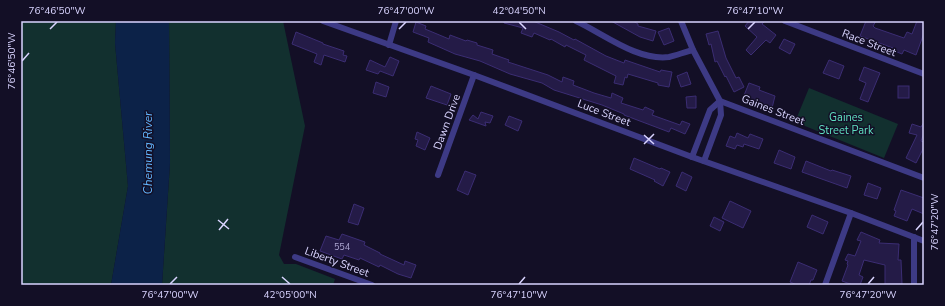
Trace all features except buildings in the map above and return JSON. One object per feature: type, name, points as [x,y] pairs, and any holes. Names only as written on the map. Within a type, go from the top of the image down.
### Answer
[{"type":"street","name":"Luce Street","points":[[323,21],[924,241]]},
{"type":"street","points":[[389,45],[396,21]]},
{"type":"street","points":[[576,21],[630,50],[648,56],[668,57],[693,50]]},
{"type":"street","points":[[680,21],[693,50],[720,101],[721,115],[704,161]]},
{"type":"street","name":"Race Street","points":[[785,21],[924,74]]},
{"type":"street","name":"Dawn Drive","points":[[438,175],[474,75]]},
{"type":"street","points":[[692,157],[710,110],[720,101]]},
{"type":"street","name":"Gaines Street","points":[[720,101],[924,178]]},
{"type":"street","points":[[825,285],[851,213]]},
{"type":"street","points":[[914,237],[914,285]]},
{"type":"street","name":"Liberty Street","points":[[294,257],[372,285]]},
{"type":"green space","points":[[21,21],[116,21],[115,43],[128,186],[111,285],[21,285]]},
{"type":"green space","points":[[169,21],[283,21],[305,126],[279,255],[284,264],[296,264],[335,279],[333,285],[162,285],[170,163]]},
{"type":"green space","name":"Gaines Street Park","points":[[809,88],[898,124],[884,158],[795,122]]},
{"type":"water","name":"Chemung River","points":[[116,21],[169,21],[170,163],[162,285],[111,285],[128,186],[115,43]]}]
